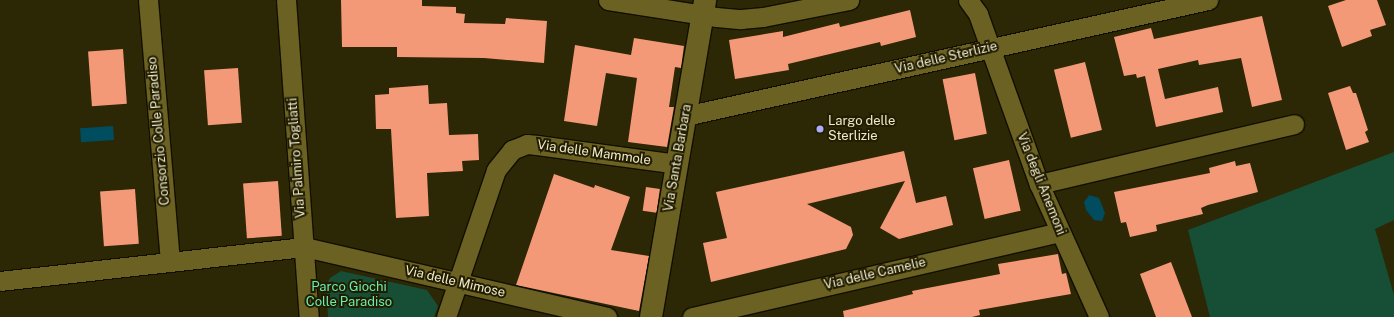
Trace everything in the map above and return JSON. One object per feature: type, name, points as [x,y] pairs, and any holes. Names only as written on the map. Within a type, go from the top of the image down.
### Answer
[{"type":"street","name":"Consorzio Colle Paradiso","points":[[148,0],[170,262]]},
{"type":"street","name":"Via Palmiro Togliatti","points":[[286,0],[309,317]]},
{"type":"street","points":[[608,0],[703,8],[732,19],[758,18],[850,0]]},
{"type":"street","name":"Via delle Sterlizie","points":[[685,116],[1208,0]]},
{"type":"street","name":"Via degli Anemoni","points":[[978,5],[990,49],[1039,184],[1059,232],[1099,317]]},
{"type":"street","name":"Via Santa Barbara","points":[[651,317],[703,8]]},
{"type":"street","points":[[1039,184],[1294,124]]},
{"type":"street","name":"Via delle Mammole","points":[[458,282],[496,170],[512,150],[528,144],[677,164]]},
{"type":"street","name":"Via delle Camelie","points":[[692,317],[1059,232]]},
{"type":"street","points":[[0,281],[304,247]]},
{"type":"street","name":"Via delle Mimose","points":[[304,247],[607,317]]},
{"type":"street","points":[[446,317],[458,282]]},
{"type":"green space","points":[[1394,152],[1394,220],[1375,229],[1394,295],[1394,317],[1210,317],[1188,230]]},
{"type":"green space","name":"Parco Giochi Colle Paradiso","points":[[341,271],[427,290],[438,306],[434,317],[328,317],[326,286],[330,278]]},
{"type":"water","points":[[113,126],[114,140],[81,142],[80,128]]},
{"type":"water","points":[[1089,195],[1099,198],[1105,213],[1102,221],[1094,220],[1086,210],[1084,202]]},
{"type":"building","points":[[341,0],[422,0],[422,6],[456,7],[456,13],[465,14],[464,23],[505,24],[506,18],[547,21],[544,63],[484,58],[397,57],[397,47],[342,47]]},
{"type":"building","points":[[1346,0],[1377,0],[1386,25],[1370,30],[1372,36],[1342,47],[1328,6]]},
{"type":"building","points":[[910,10],[916,37],[881,46],[880,42],[788,64],[789,70],[735,79],[729,40],[783,31],[783,37],[839,23],[840,27]]},
{"type":"building","points":[[1262,16],[1282,100],[1252,107],[1241,58],[1199,65],[1198,60],[1158,69],[1165,99],[1218,87],[1223,112],[1156,127],[1145,76],[1137,78],[1136,74],[1124,76],[1114,37],[1151,28],[1154,39]]},
{"type":"building","points":[[634,38],[684,46],[681,68],[675,67],[669,107],[674,107],[667,147],[628,142],[637,78],[606,73],[597,126],[564,121],[575,45],[631,55]]},
{"type":"building","points":[[123,49],[127,104],[92,106],[88,51]]},
{"type":"building","points":[[1085,62],[1102,130],[1071,138],[1054,70]]},
{"type":"building","points":[[238,68],[242,123],[208,125],[204,70]]},
{"type":"building","points":[[975,73],[987,134],[954,140],[943,79]]},
{"type":"building","points":[[428,85],[429,104],[447,103],[449,135],[478,134],[479,160],[462,161],[463,171],[427,173],[429,216],[396,218],[391,129],[376,129],[375,95],[389,94],[389,88]]},
{"type":"building","points":[[1350,86],[1353,93],[1356,93],[1368,130],[1365,132],[1369,142],[1346,150],[1328,93]]},
{"type":"building","points":[[904,151],[916,203],[946,196],[953,225],[899,239],[880,228],[905,181],[807,204],[851,227],[853,235],[846,249],[711,282],[703,243],[727,238],[716,192]]},
{"type":"building","points":[[1009,160],[1021,211],[985,219],[973,168]]},
{"type":"building","points":[[1235,161],[1236,166],[1250,163],[1258,192],[1208,205],[1201,208],[1203,214],[1156,225],[1157,231],[1130,237],[1126,222],[1121,223],[1114,192],[1210,173],[1209,168]]},
{"type":"building","points":[[554,174],[594,188],[595,185],[630,197],[611,250],[649,256],[639,311],[516,285]]},
{"type":"building","points":[[278,181],[282,236],[247,238],[243,183]]},
{"type":"building","points":[[646,187],[660,189],[657,213],[643,211]]},
{"type":"building","points":[[135,189],[139,244],[104,246],[100,191]]},
{"type":"building","points":[[1058,254],[1062,274],[1066,273],[1071,294],[979,310],[980,315],[972,317],[844,317],[843,311],[913,294],[912,291],[1000,274],[998,264]]},
{"type":"building","points":[[1171,262],[1192,317],[1156,317],[1140,274]]},
{"type":"place","name":"Largo delle Sterlizie","points":[[820,129]]}]
